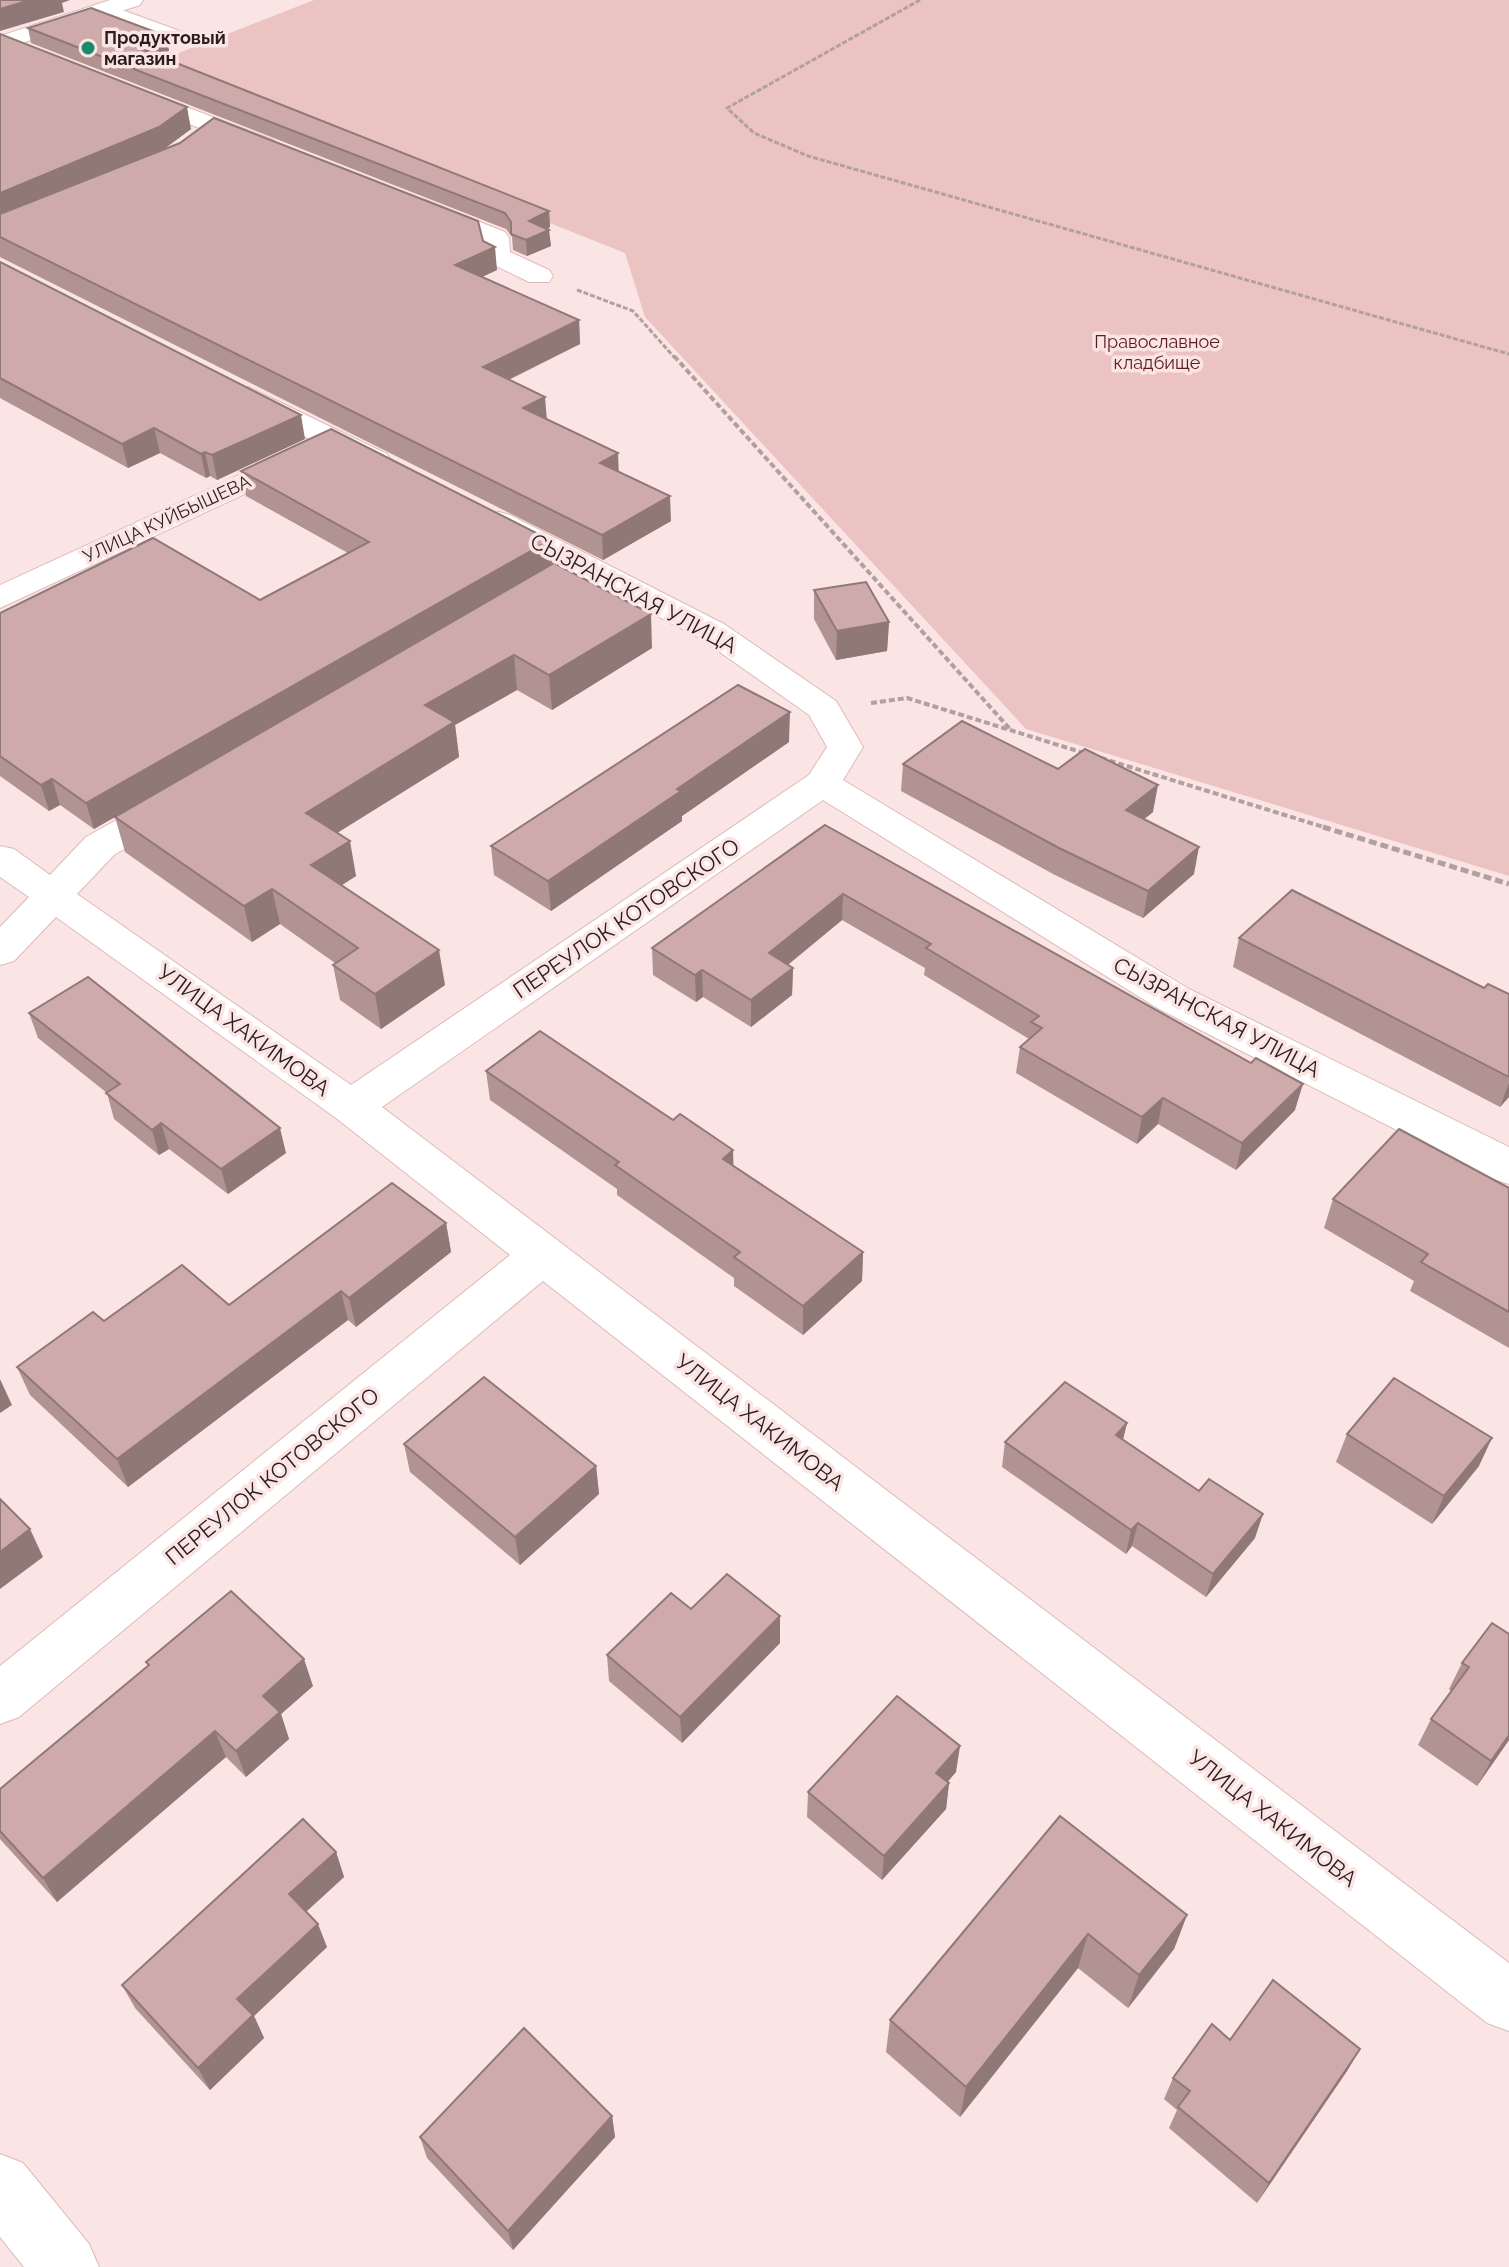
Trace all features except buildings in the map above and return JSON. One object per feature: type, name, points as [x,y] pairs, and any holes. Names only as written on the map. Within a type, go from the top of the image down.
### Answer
[{"type":"street","points":[[1,42],[132,0]]},
{"type":"street","points":[[103,10],[177,38]]},
{"type":"street","points":[[1,42],[44,59]]},
{"type":"street","points":[[115,87],[289,155]]},
{"type":"street","points":[[194,142],[215,126]]},
{"type":"street","points":[[408,201],[496,238],[497,256],[539,276]]},
{"type":"street","points":[[223,383],[403,475]]},
{"type":"street","name":"УЛИЦА КУЙБЫШЕВА","points":[[0,598],[334,440]]},
{"type":"street","name":"СЫЗРАНСКАЯ УЛИЦА","points":[[473,509],[712,631],[823,709],[845,747],[822,783],[1174,999],[1509,1167]]},
{"type":"street","points":[[542,588],[584,564]]},
{"type":"street","name":"ПЕРЕУЛОК КОТОВСКОГО","points":[[351,1107],[822,783]]},
{"type":"street","points":[[0,951],[100,846],[197,789]]},
{"type":"street","name":"УЛИЦА ХАКИМОВА","points":[[0,858],[351,1107],[1509,2001]]},
{"type":"street","name":"ПЕРЕУЛОК КОТОВСКОГО","points":[[0,1699],[543,1254]]},
{"type":"street","points":[[0,2186],[66,2267]]},
{"type":"path","points":[[920,0],[727,108],[739,125],[768,142],[864,172],[1509,354]]},
{"type":"path","points":[[539,276],[633,311],[1011,730]]},
{"type":"path","points":[[823,709],[907,698],[1509,884]]},
{"type":"green space","name":"Православное кладбище","points":[[314,0],[1509,0],[1509,876],[1026,729],[645,317],[625,253],[150,64]]},
{"type":"place","name":"Продуктовый магазин","points":[[88,48]]}]
